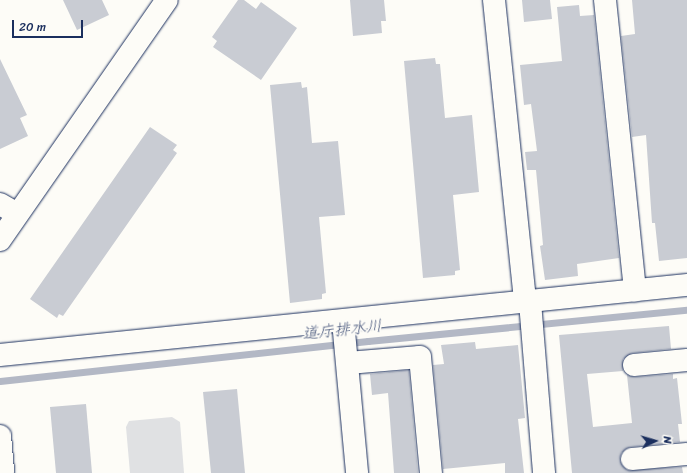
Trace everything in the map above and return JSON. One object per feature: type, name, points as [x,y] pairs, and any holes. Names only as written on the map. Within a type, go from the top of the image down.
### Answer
[{"type":"street","points":[[0,240],[8,209],[167,0]]},
{"type":"street","points":[[494,0],[530,312],[544,473]]},
{"type":"street","points":[[605,0],[634,290]]},
{"type":"street","points":[[0,355],[530,312],[634,290],[687,285]]},
{"type":"street","points":[[344,326],[357,473]]},
{"type":"street","points":[[347,359],[420,357],[431,473]]},
{"type":"street","points":[[634,365],[687,360]]},
{"type":"street","points":[[0,436],[3,473]]},
{"type":"street","points":[[632,459],[687,454]]},
{"type":"shaded area","points":[[172,417],[180,422],[184,473],[130,473],[126,427],[129,421]]},
{"type":"building","points":[[63,0],[102,0],[109,15],[77,30]]},
{"type":"building","points":[[238,0],[244,0],[256,9],[261,2],[297,28],[261,80],[213,47],[217,41],[212,37]]},
{"type":"building","points":[[350,0],[384,0],[386,21],[381,21],[382,33],[353,36]]},
{"type":"building","points":[[522,0],[550,0],[552,19],[524,22]]},
{"type":"building","points":[[632,0],[687,0],[687,258],[659,261],[655,223],[652,223],[646,135],[632,137],[621,36],[635,34]]},
{"type":"building","points":[[579,5],[580,16],[594,15],[619,258],[577,264],[578,276],[545,280],[540,246],[543,245],[536,170],[527,170],[525,152],[537,151],[531,104],[524,105],[520,65],[562,61],[557,7]]},
{"type":"building","points":[[435,58],[436,64],[440,64],[445,118],[472,115],[479,192],[453,195],[460,270],[455,271],[455,275],[423,278],[404,61]]},
{"type":"building","points":[[0,59],[27,115],[20,118],[28,136],[0,149]]},
{"type":"building","points":[[301,82],[302,88],[307,87],[312,143],[338,141],[345,215],[319,217],[326,293],[322,294],[322,299],[290,303],[270,85]]},
{"type":"building","points":[[150,127],[177,145],[173,150],[177,153],[63,316],[59,314],[57,318],[30,299]]},
{"type":"building","points":[[669,326],[671,349],[632,353],[623,359],[623,371],[587,374],[593,427],[632,423],[627,375],[635,377],[673,374],[673,379],[677,378],[682,424],[678,424],[680,442],[630,447],[621,453],[620,461],[627,470],[682,467],[683,473],[572,473],[559,335]]},
{"type":"building","points":[[475,342],[476,349],[518,345],[525,418],[518,419],[524,473],[505,473],[505,463],[443,469],[433,365],[444,364],[441,345]]},
{"type":"building","points":[[409,370],[418,473],[394,473],[388,393],[372,395],[370,374]]},
{"type":"building","points":[[237,389],[245,473],[211,473],[203,392]]},
{"type":"building","points":[[86,404],[92,473],[56,473],[50,407]]},
{"type":"waterway","name":"道庁排水川","points":[[0,381],[368,341],[687,310]]}]
